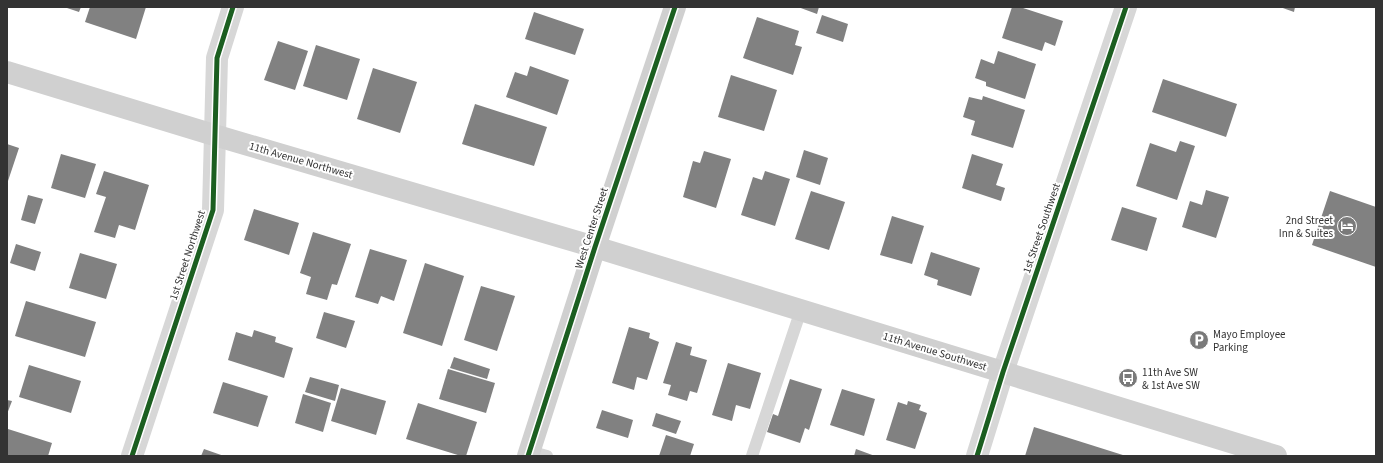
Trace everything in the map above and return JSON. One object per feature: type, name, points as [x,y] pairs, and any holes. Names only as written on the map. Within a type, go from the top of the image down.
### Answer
[{"type":"main road","name":"West Center Street","points":[[535,454],[595,247],[675,7]]},
{"type":"main road","name":"11th Avenue Northwest","points":[[7,72],[214,135],[595,247]]},
{"type":"main road","name":"11th Avenue Southwest","points":[[595,247],[1276,456]]},
{"type":"street","name":"1st Street Northwest","points":[[132,456],[213,210],[217,58],[233,7]]},
{"type":"street","name":"1st Street Southwest","points":[[977,456],[1003,372],[1126,7]]},
{"type":"lane","points":[[752,456],[801,310]]},
{"type":"building","points":[[64,7],[81,7],[79,12]]},
{"type":"building","points":[[90,7],[146,7],[136,39],[85,22]]},
{"type":"building","points":[[798,7],[819,7],[817,14]]},
{"type":"building","points":[[1012,7],[1020,7],[1063,21],[1055,46],[1045,42],[1042,51],[1002,38]]},
{"type":"building","points":[[1280,7],[1295,7],[1294,12]]},
{"type":"building","points":[[534,12],[584,29],[575,55],[525,39]]},
{"type":"building","points":[[822,15],[848,24],[843,42],[816,33]]},
{"type":"building","points":[[757,17],[799,31],[795,45],[802,47],[793,75],[743,58]]},
{"type":"building","points":[[278,41],[308,51],[295,90],[264,80]]},
{"type":"building","points":[[316,45],[360,59],[347,100],[303,86]]},
{"type":"building","points":[[998,51],[1036,64],[1025,99],[986,86],[986,82],[975,78],[981,59],[994,64]]},
{"type":"building","points":[[530,66],[569,80],[557,115],[506,97],[515,72],[527,76]]},
{"type":"building","points":[[373,68],[417,82],[400,133],[357,119]]},
{"type":"building","points":[[731,75],[777,90],[764,131],[718,117]]},
{"type":"building","points":[[1163,79],[1237,104],[1226,137],[1152,112]]},
{"type":"building","points":[[983,96],[1025,110],[1013,148],[971,135],[975,121],[963,117],[969,97],[982,100]]},
{"type":"building","points":[[475,104],[547,127],[534,166],[462,144]]},
{"type":"building","points":[[1180,141],[1195,146],[1177,200],[1136,186],[1150,143],[1176,152]]},
{"type":"building","points":[[7,144],[19,148],[7,184]]},
{"type":"building","points":[[804,150],[828,158],[820,185],[796,177]]},
{"type":"building","points":[[704,151],[731,159],[716,208],[683,197],[693,161],[700,163]]},
{"type":"building","points":[[61,154],[96,164],[85,198],[51,188]]},
{"type":"building","points":[[972,154],[1003,164],[996,185],[1005,188],[1001,201],[962,188]]},
{"type":"building","points":[[104,171],[149,185],[135,230],[119,225],[115,238],[94,232],[106,197],[96,194]]},
{"type":"building","points":[[765,171],[790,179],[775,226],[741,215],[753,177],[762,180]]},
{"type":"building","points":[[1206,190],[1229,197],[1216,238],[1182,227],[1190,201],[1202,205]]},
{"type":"building","points":[[811,191],[845,202],[829,250],[795,239]]},
{"type":"building","name":"2nd Street Inn & Suites","points":[[1330,191],[1376,207],[1376,267],[1312,245]]},
{"type":"building","points":[[28,195],[43,199],[35,224],[21,220]]},
{"type":"building","points":[[1122,207],[1157,218],[1147,251],[1111,240]]},
{"type":"building","points":[[254,209],[299,223],[289,255],[244,240]]},
{"type":"building","points":[[892,216],[924,226],[912,264],[880,255]]},
{"type":"building","points":[[313,232],[351,244],[337,285],[332,284],[327,300],[306,294],[311,277],[300,273]]},
{"type":"building","points":[[16,244],[41,252],[35,271],[10,263]]},
{"type":"building","points":[[370,249],[407,260],[394,301],[381,296],[378,304],[355,297]]},
{"type":"building","points":[[931,252],[980,268],[971,296],[937,285],[938,280],[924,275]]},
{"type":"building","points":[[80,253],[117,264],[106,299],[69,288]]},
{"type":"building","points":[[425,263],[464,276],[442,346],[403,333]]},
{"type":"building","points":[[481,286],[515,296],[497,351],[464,340]]},
{"type":"building","points":[[26,301],[96,322],[85,357],[15,336]]},
{"type":"building","points":[[324,312],[355,321],[346,348],[316,338]]},
{"type":"building","points":[[629,327],[650,333],[649,338],[659,342],[647,380],[637,377],[634,390],[612,383]]},
{"type":"building","points":[[254,330],[276,337],[275,342],[293,348],[284,378],[228,360],[236,332],[252,337]]},
{"type":"building","points":[[676,342],[692,347],[690,355],[707,360],[697,393],[690,391],[687,401],[668,395],[671,385],[663,383]]},
{"type":"building","points":[[454,357],[490,369],[487,379],[450,368]]},
{"type":"building","points":[[728,363],[761,373],[750,409],[736,405],[732,421],[712,415]]},
{"type":"building","points":[[29,365],[81,381],[71,413],[19,397]]},
{"type":"building","points":[[448,369],[495,383],[486,413],[439,399]]},
{"type":"building","points":[[310,377],[339,385],[335,401],[305,392]]},
{"type":"building","points":[[790,379],[822,389],[809,430],[805,428],[800,443],[767,432],[773,414],[778,416]]},
{"type":"building","points":[[223,382],[268,396],[258,427],[213,413]]},
{"type":"building","points":[[341,388],[386,401],[376,435],[331,421]]},
{"type":"building","points":[[842,389],[875,399],[864,436],[830,425]]},
{"type":"building","points":[[303,394],[331,403],[323,432],[295,423]]},
{"type":"building","points":[[7,400],[12,401],[7,414]]},
{"type":"building","points":[[908,401],[921,405],[919,410],[927,413],[915,449],[886,440],[898,402],[907,405]]},
{"type":"building","points":[[418,403],[477,422],[466,456],[461,456],[406,439]]},
{"type":"building","points":[[602,410],[633,420],[628,438],[596,428]]},
{"type":"building","points":[[656,413],[681,421],[676,434],[652,426]]},
{"type":"building","points":[[1034,427],[1126,456],[1025,456]]},
{"type":"building","points":[[8,429],[52,443],[48,456],[7,456]]},
{"type":"building","points":[[666,435],[694,444],[690,456],[659,456]]},
{"type":"building","points":[[204,449],[224,456],[201,456]]},
{"type":"building","points":[[856,449],[875,456],[854,456]]},
{"type":"cycle path","points":[[132,456],[213,210],[217,58],[233,7]]},
{"type":"cycle path","points":[[528,456],[595,247],[675,7]]},
{"type":"cycle path","points":[[977,456],[1003,372],[1126,7]]},
{"type":"place","name":"2nd Street Inn & Suites","points":[[1347,226]]},
{"type":"place","name":"Mayo Employee Parking","points":[[1199,340]]},
{"type":"place","name":"11th Ave SW & 1st Ave SW","points":[[1128,378]]}]
